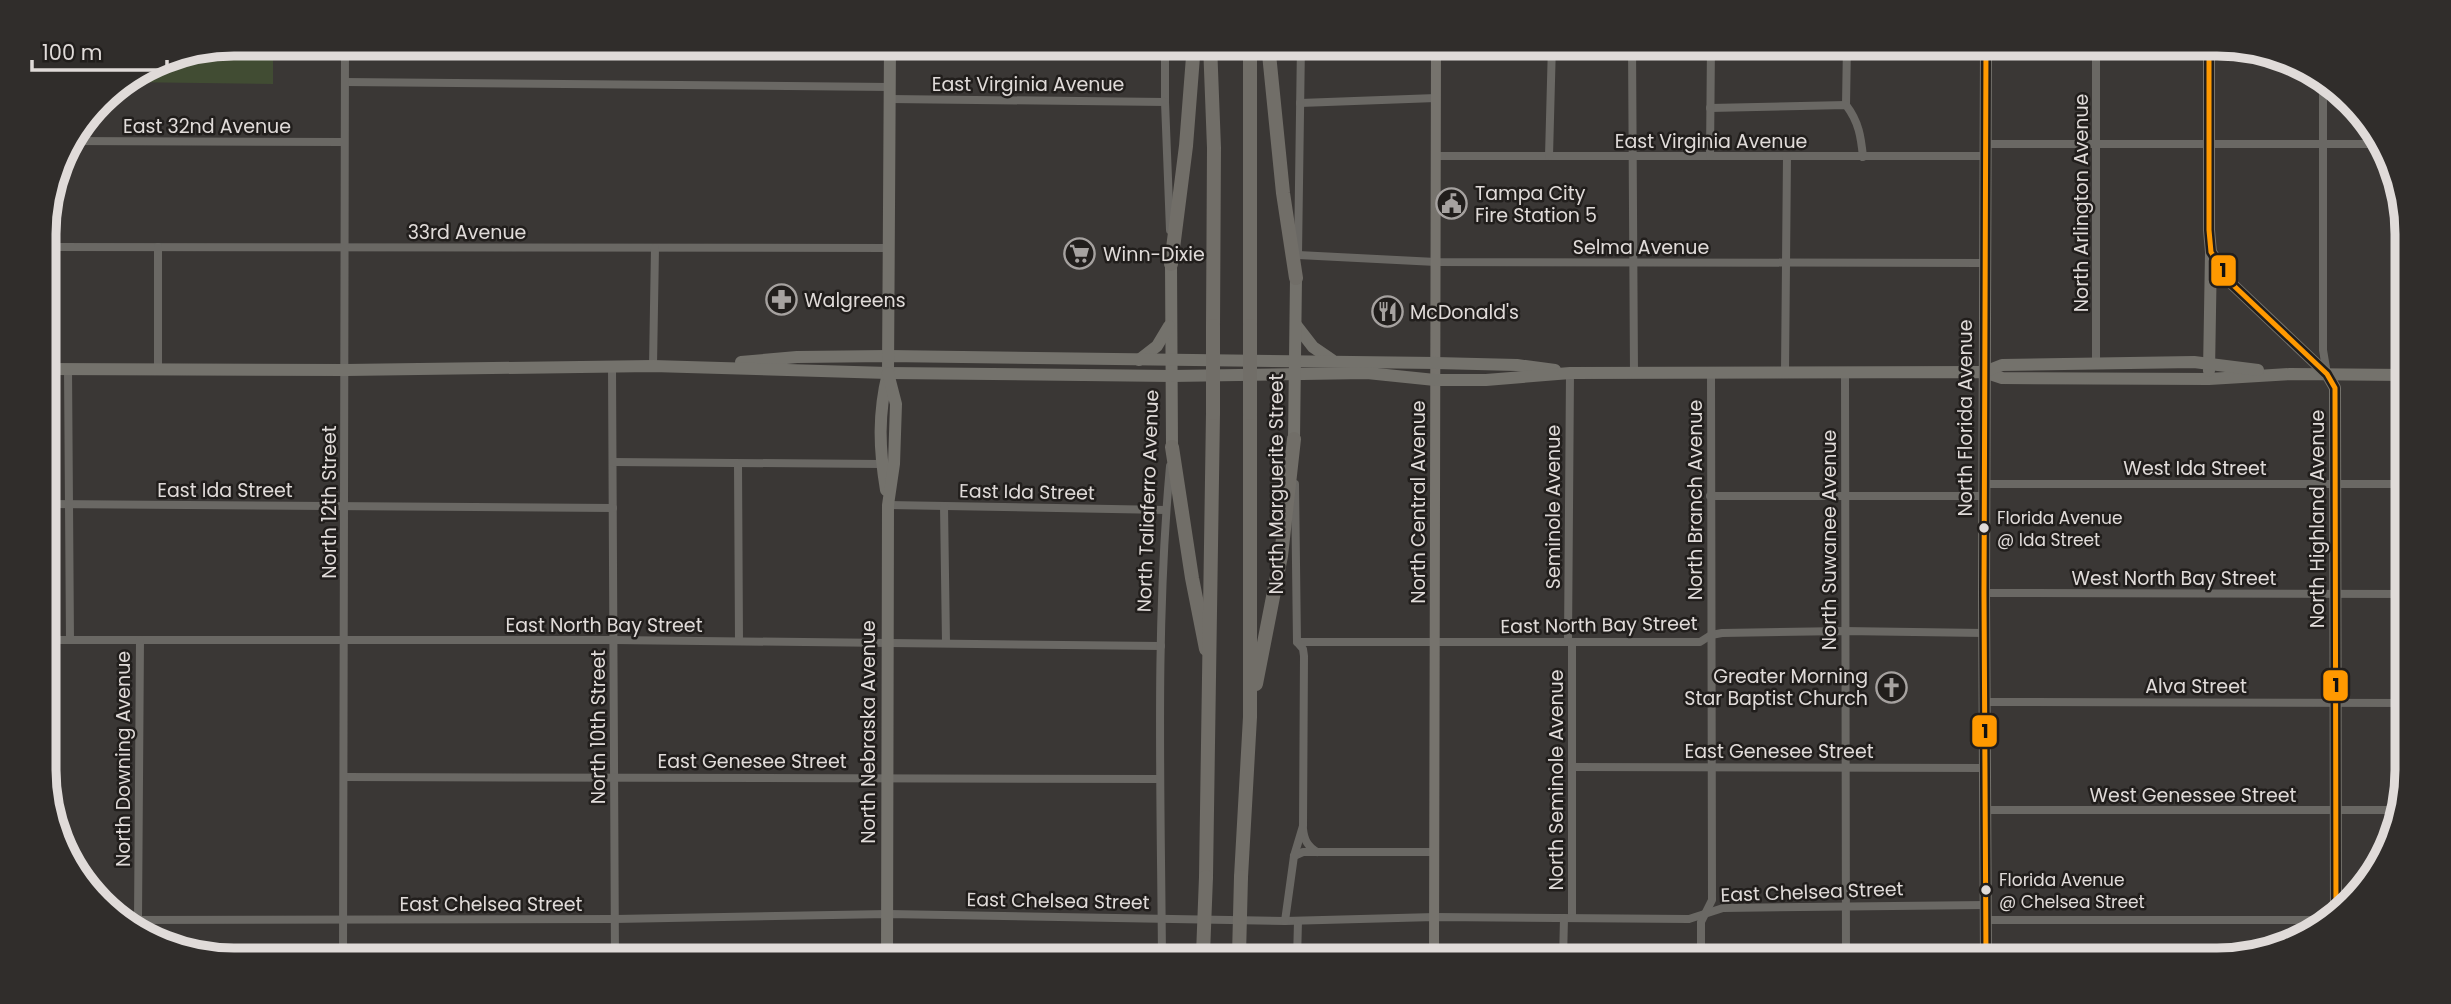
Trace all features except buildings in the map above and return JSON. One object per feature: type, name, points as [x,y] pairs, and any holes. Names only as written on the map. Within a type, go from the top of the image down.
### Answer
[{"type":"highway","points":[[1171,264],[1186,146],[1193,56]]},
{"type":"highway","points":[[1203,948],[1211,672],[1214,148],[1210,56]]},
{"type":"highway","points":[[1239,948],[1250,717],[1250,56]]},
{"type":"highway","points":[[1269,56],[1283,193],[1296,278]]},
{"type":"highway","points":[[1250,717],[1281,556],[1294,439]]},
{"type":"highway","points":[[1172,447],[1196,605],[1211,672]]},
{"type":"main road","name":"North Nebraska Avenue","points":[[888,505],[881,464],[880,404],[888,373],[890,56]]},
{"type":"main road","name":"North Florida Avenue","points":[[1986,56],[1986,948]]},
{"type":"main road","points":[[2209,56],[2209,379]]},
{"type":"main road","points":[[2211,252],[2237,291],[2327,374]]},
{"type":"main road","name":"North Taliaferro Avenue","points":[[1171,264],[1172,447]]},
{"type":"main road","name":"North Marguerite Street","points":[[1294,439],[1296,278]]},
{"type":"main road","points":[[1139,360],[1157,346],[1171,322]]},
{"type":"main road","points":[[1296,325],[1317,351],[1336,361]]},
{"type":"main road","points":[[685,368],[797,357],[888,356],[1172,361],[1294,367],[1435,380],[1504,380],[1570,373],[1711,372],[1984,372],[2002,378],[2209,379],[2290,374],[2395,375]]},
{"type":"main road","points":[[56,369],[345,370],[653,366],[888,373],[1172,376],[1294,367],[1336,361],[1517,365],[1570,373]]},
{"type":"main road","points":[[1984,372],[2002,365],[2096,363],[2209,364],[2290,374]]},
{"type":"main road","name":"North Nebraska Avenue","points":[[887,948],[888,505],[894,464],[896,404],[888,373]]},
{"type":"main road","name":"North Highland Avenue","points":[[2327,374],[2335,388],[2336,399],[2335,903]]},
{"type":"street","name":"North 12th Street","points":[[343,948],[345,56]]},
{"type":"street","name":"North Taliaferro Avenue","points":[[1166,56],[1171,264]]},
{"type":"street","name":"North Marguerite Street","points":[[1296,278],[1301,56]]},
{"type":"street","name":"North Central Avenue","points":[[1434,948],[1436,56]]},
{"type":"street","points":[[1549,156],[1552,56]]},
{"type":"street","points":[[1632,56],[1634,373]]},
{"type":"street","points":[[1710,156],[1711,56]]},
{"type":"street","points":[[1847,56],[1846,105],[1860,130],[1863,157]]},
{"type":"street","name":"North Arlington Avenue","points":[[2096,56],[2096,363]]},
{"type":"street","points":[[345,82],[890,93]]},
{"type":"street","name":"North Highland Avenue","points":[[2323,91],[2323,350],[2327,374]]},
{"type":"street","name":"East Virginia Avenue","points":[[890,93],[1165,102]]},
{"type":"street","points":[[1300,103],[1436,98]]},
{"type":"street","points":[[1710,108],[1846,105]]},
{"type":"street","name":"East 32nd Avenue","points":[[82,141],[344,142]]},
{"type":"street","name":"East Virginia Avenue","points":[[1436,156],[1863,157],[2097,144],[2370,144]]},
{"type":"street","points":[[1784,372],[1787,156]]},
{"type":"street","name":"33rd Avenue","points":[[56,247],[889,248]]},
{"type":"street","points":[[158,369],[159,247]]},
{"type":"street","points":[[653,366],[655,248]]},
{"type":"street","name":"Selma Avenue","points":[[1298,256],[1436,262],[1984,263]]},
{"type":"street","name":"North 10th Street","points":[[612,367],[615,948]]},
{"type":"street","points":[[68,369],[71,640]]},
{"type":"street","name":"North Branch Avenue","points":[[1701,948],[1701,922],[1712,900],[1711,372]]},
{"type":"street","name":"North Suwanee Avenue","points":[[1845,372],[1846,948]]},
{"type":"street","name":"Seminole Avenue","points":[[1570,373],[1570,642]]},
{"type":"street","name":"North Marguerite Street","points":[[1285,921],[1294,856],[1303,826],[1304,656],[1303,649],[1297,642],[1294,439]]},
{"type":"street","name":"North Taliaferro Avenue","points":[[1162,948],[1161,646],[1166,510],[1172,447]]},
{"type":"street","points":[[613,462],[881,464]]},
{"type":"street","points":[[738,464],[739,641]]},
{"type":"street","name":"West Ida Street","points":[[1984,490],[2395,484]]},
{"type":"street","points":[[1710,496],[1844,496],[1984,490]]},
{"type":"street","name":"East Ida Street","points":[[56,504],[613,508]]},
{"type":"street","name":"East Ida Street","points":[[888,505],[1166,510]]},
{"type":"street","points":[[944,506],[946,643]]},
{"type":"street","name":"West North Bay Street","points":[[1984,593],[2395,594]]},
{"type":"street","name":"East North Bay Street","points":[[1297,642],[1700,642],[1711,635],[1844,631],[1984,633]]},
{"type":"street","name":"East North Bay Street","points":[[56,640],[614,640],[1161,646]]},
{"type":"street","name":"North Downing Avenue","points":[[138,920],[140,640]]},
{"type":"street","name":"North Seminole Avenue","points":[[1568,918],[1573,767],[1570,642]]},
{"type":"street","name":"Alva Street","points":[[1984,702],[2395,703]]},
{"type":"street","name":"East Genesee Street","points":[[1573,767],[1985,768]]},
{"type":"street","name":"East Genesee Street","points":[[344,777],[1160,779]]},
{"type":"street","name":"West Genessee Street","points":[[1985,810],[2390,810]]},
{"type":"street","points":[[1303,826],[1304,837],[1310,848],[1317,852]]},
{"type":"street","points":[[1294,856],[1303,852],[1435,852]]},
{"type":"street","name":"East Chelsea Street","points":[[138,920],[615,919],[888,914],[1285,921],[1435,917],[1689,919],[1723,908],[1986,905]]},
{"type":"street","points":[[1564,948],[1568,918]]},
{"type":"street","points":[[1986,920],[2315,918]]},
{"type":"street","points":[[1297,921],[1297,948]]},
{"type":"green space","points":[[273,56],[273,84],[141,82],[177,65],[200,59]]},
{"type":"transit line","name":"1","points":[[1986,56],[1986,948]]},
{"type":"transit line","name":"1","points":[[2209,56],[2211,252],[2232,284],[2327,374],[2335,388],[2336,902]]},
{"type":"place","name":"Tampa City Fire Station 5","points":[[1452,204]]},
{"type":"place","name":"Winn-Dixie","points":[[1080,254]]},
{"type":"place","name":"Walgreens","points":[[781,300]]},
{"type":"place","name":"McDonald's","points":[[1387,312]]},
{"type":"place","name":"Florida Avenue @ Ida Street","points":[[1984,528]]},
{"type":"place","name":"Greater Morning Star Baptist Church","points":[[1891,687]]},
{"type":"place","name":"Florida Avenue @ Chelsea Street","points":[[1986,890]]}]
